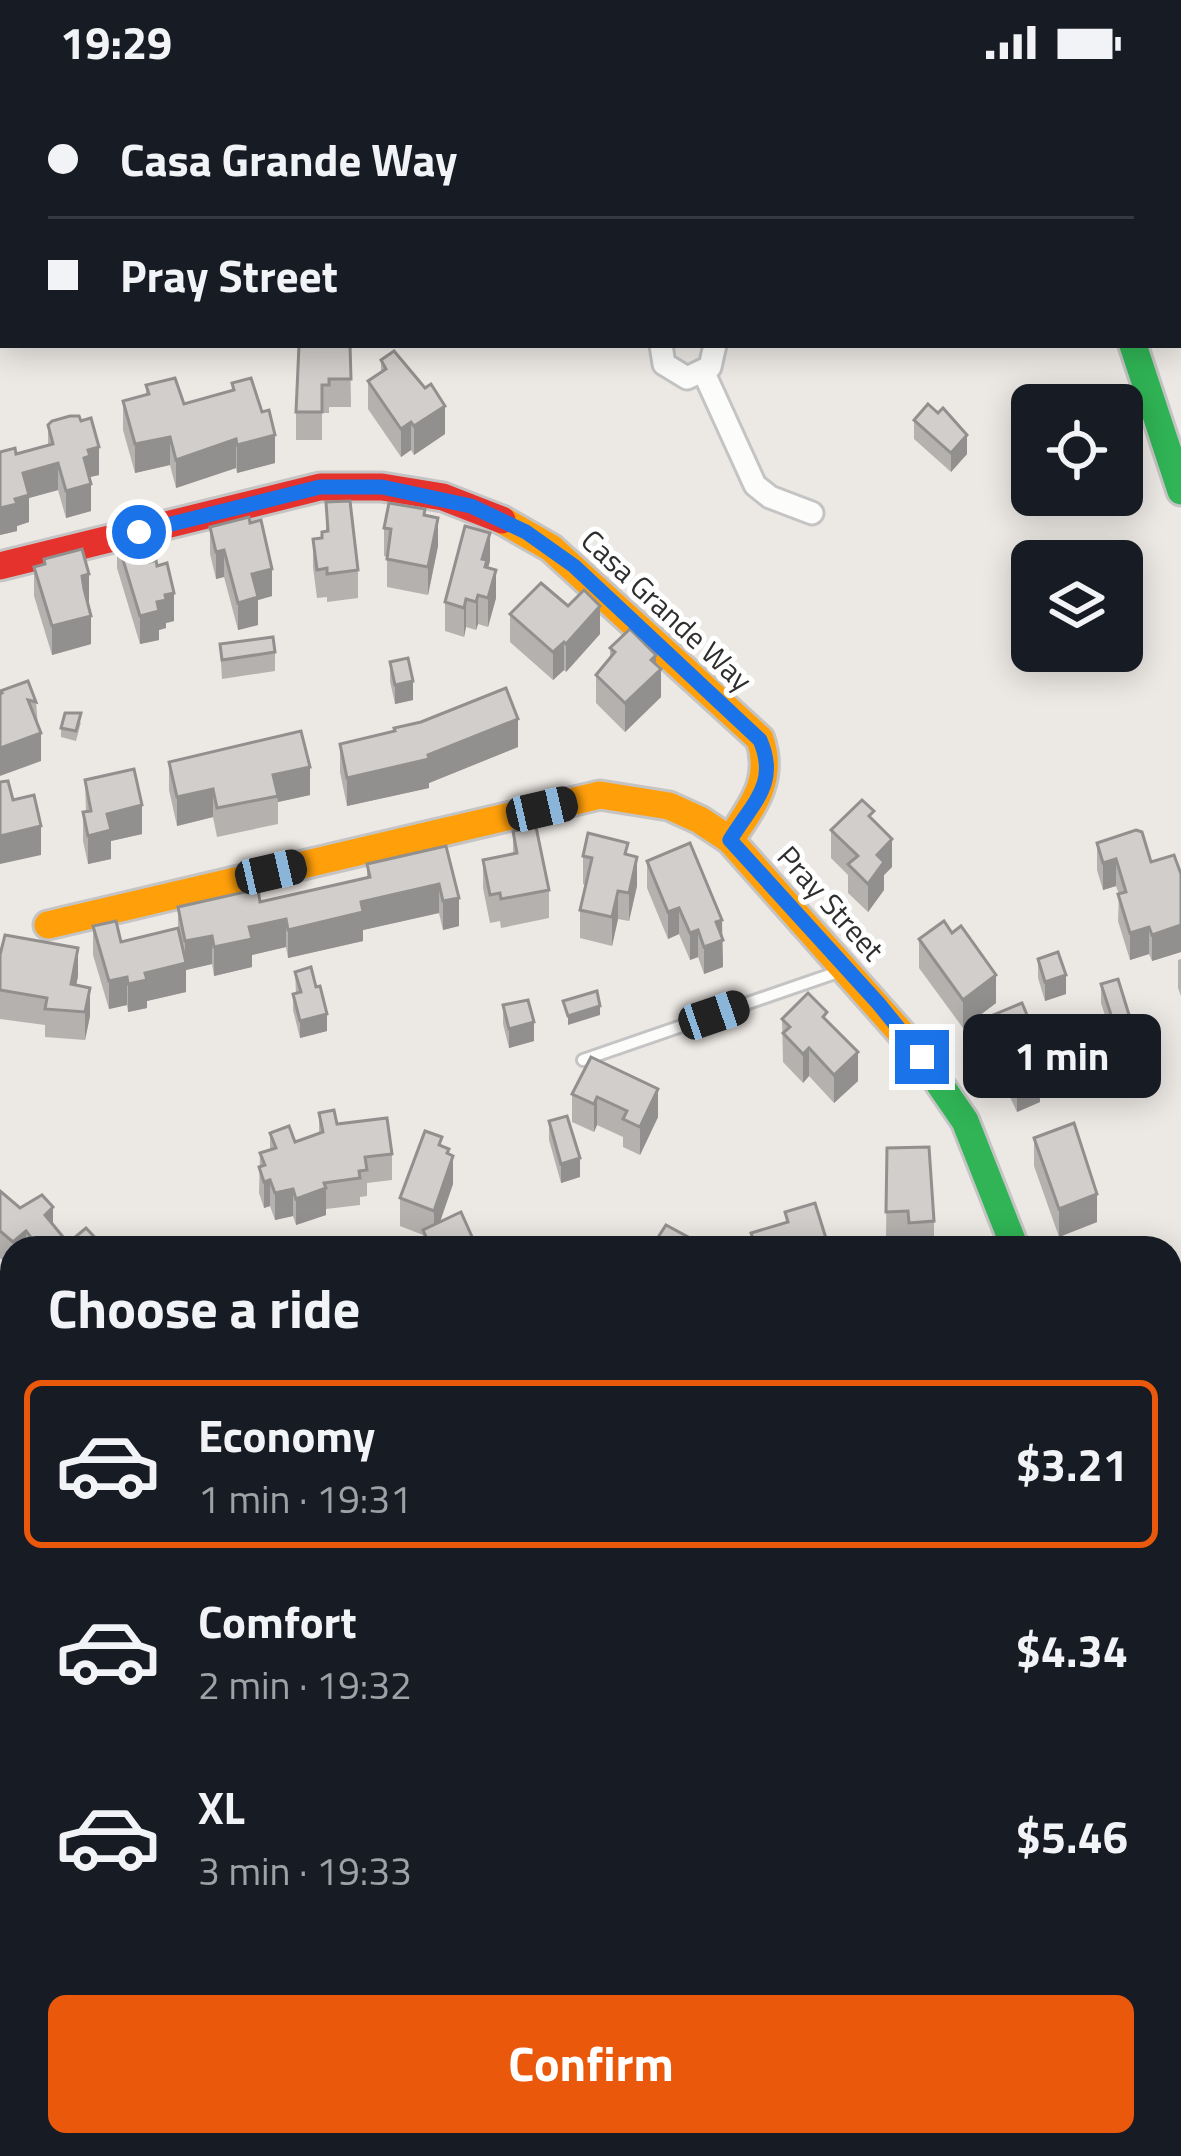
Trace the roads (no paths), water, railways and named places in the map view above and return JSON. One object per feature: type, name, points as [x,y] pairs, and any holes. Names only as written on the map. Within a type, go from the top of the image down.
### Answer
[{"type":"street","points":[[661,348],[670,371],[686,378],[704,373],[714,359],[715,348]]},
{"type":"street","points":[[1134,348],[1181,491]]},
{"type":"street","points":[[704,373],[755,484],[770,497],[812,513]]},
{"type":"street","name":"Casa Grande Way","points":[[0,566],[320,487],[397,488],[471,506],[526,532],[574,566],[760,740],[770,763],[768,777],[730,840]]},
{"type":"street","name":"Pray Street","points":[[48,925],[600,796],[665,803],[730,840],[922,1057],[965,1121],[1011,1236]]},
{"type":"lane","points":[[584,1060],[845,970]]}]
